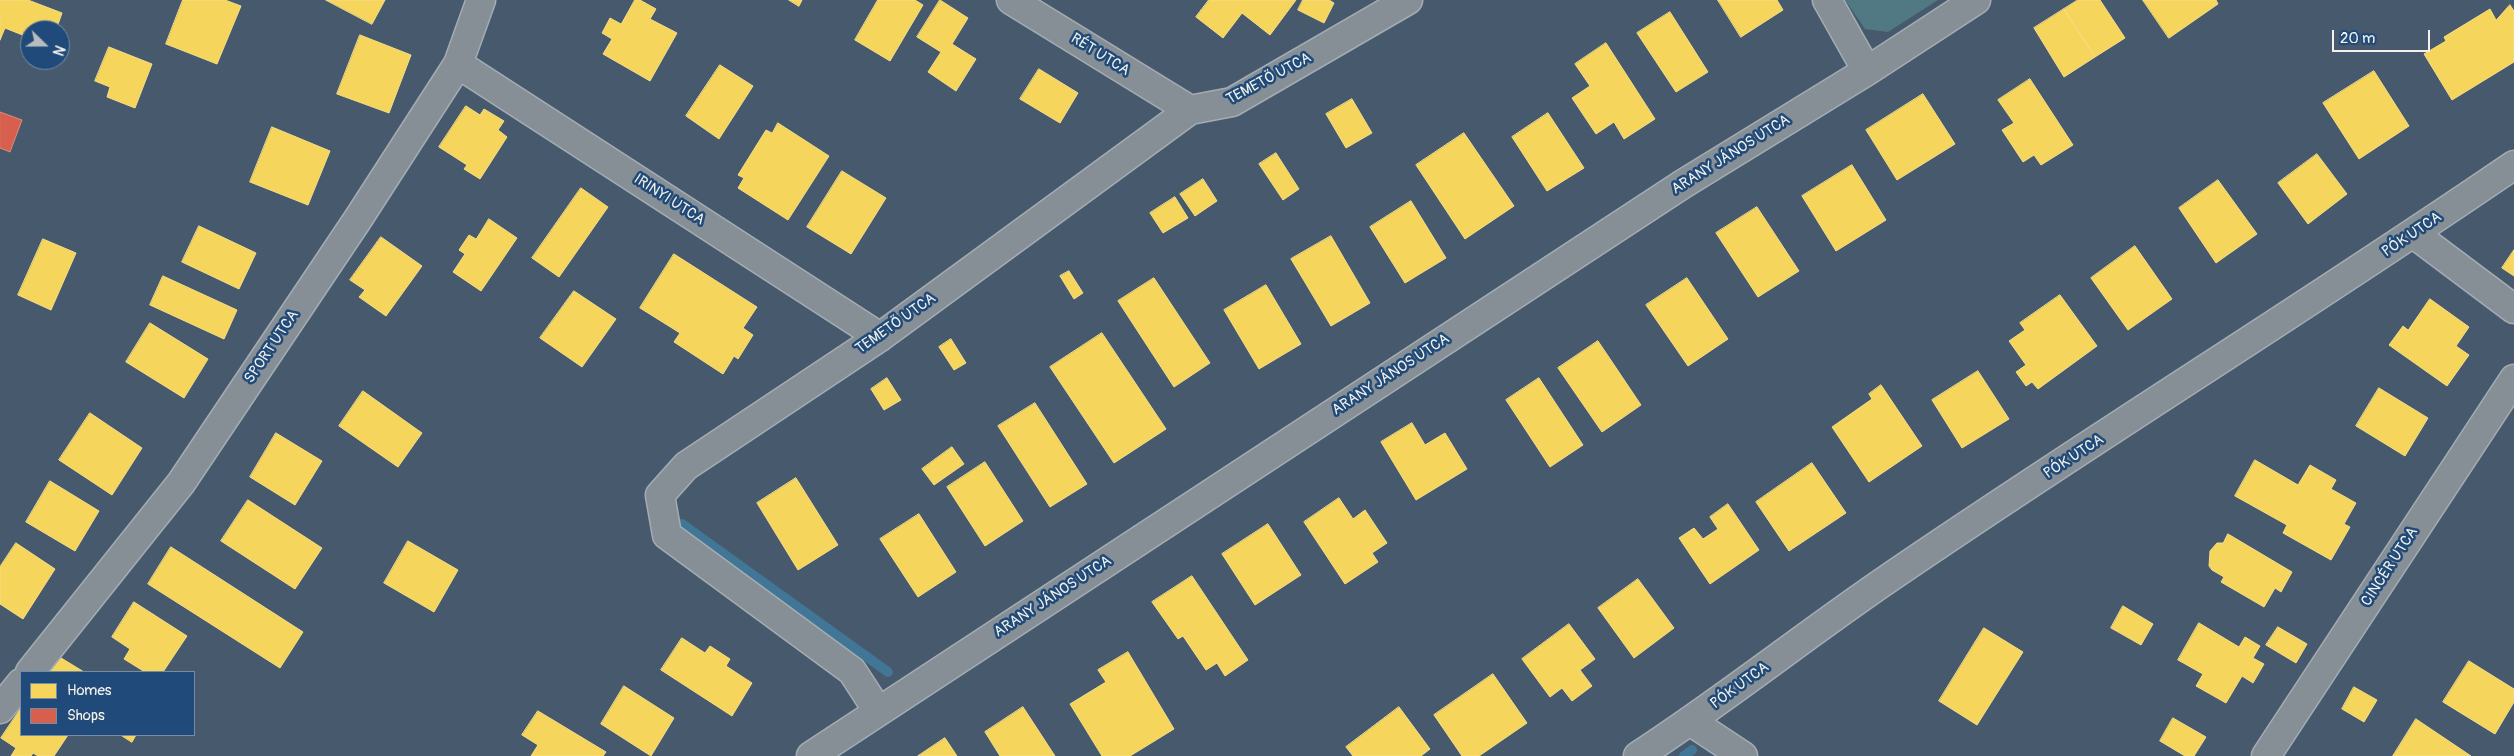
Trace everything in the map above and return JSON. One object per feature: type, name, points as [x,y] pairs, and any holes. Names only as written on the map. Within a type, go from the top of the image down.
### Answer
[{"type":"street","name":"SPORT UTCA","points":[[31,671],[181,483],[358,219],[458,64],[481,0]]},
{"type":"street","name":"RÉT UTCA","points":[[1011,0],[1190,110]]},
{"type":"street","name":"TEMETŐ UTCA","points":[[878,711],[852,670],[667,535],[660,495],[686,466],[880,337],[1190,110],[1232,102],[1408,0]]},
{"type":"street","points":[[1827,0],[1866,71]]},
{"type":"street","name":"ARANY JÁNOS UTCA","points":[[811,756],[1683,184],[1866,71],[1976,0]]},
{"type":"street","name":"IRINYI UTCA","points":[[458,64],[880,337]]},
{"type":"street","name":"PÓK UTCA","points":[[1638,756],[1690,722],[1889,579],[2414,234],[2514,165]]},
{"type":"street","points":[[2414,234],[2514,309]]},
{"type":"street","name":"CINCÉR UTCA","points":[[2266,756],[2514,379]]},
{"type":"street","points":[[0,709],[20,684]]},
{"type":"street","points":[[1690,722],[1743,756]]},
{"type":"green space","points":[[1845,0],[1938,0],[1888,32],[1865,29]]},
{"type":"building: Homes","points":[[0,0],[28,0],[62,13],[60,20],[20,20],[20,34],[5,28],[0,40]]},
{"type":"building: Homes","points":[[183,0],[225,0],[241,6],[217,64],[166,44]]},
{"type":"building: Homes","points":[[326,0],[385,0],[372,24]]},
{"type":"building: Homes","points":[[635,0],[640,0],[656,9],[650,19],[677,33],[650,81],[603,54],[612,39],[602,33],[610,18],[621,24]]},
{"type":"building: Homes","points":[[789,0],[802,0],[799,6]]},
{"type":"building: Homes","points":[[878,0],[915,0],[923,5],[890,61],[855,40]]},
{"type":"building: Homes","points":[[940,0],[968,18],[952,44],[976,59],[956,91],[928,72],[941,52],[917,37]]},
{"type":"building: Homes","points":[[1209,0],[1296,0],[1270,35],[1242,13],[1223,38],[1196,17]]},
{"type":"building: Homes","points":[[1303,0],[1329,0],[1334,3],[1324,23],[1298,10]]},
{"type":"building: Homes","points":[[1718,0],[1777,0],[1783,10],[1741,37]]},
{"type":"building: Homes","points":[[2078,0],[2100,0],[2125,38],[2095,57],[2064,9]]},
{"type":"building: Homes","points":[[2143,0],[2216,0],[2218,4],[2169,38]]},
{"type":"building: Homes","points":[[2510,5],[2514,11],[2514,62],[2452,100],[2424,54],[2446,41],[2444,37],[2490,9],[2496,20]]},
{"type":"building: Homes","points":[[2064,9],[2095,57],[2064,77],[2034,28]]},
{"type":"building: Homes","points":[[1670,12],[1708,72],[1676,92],[1637,33]]},
{"type":"building: Homes","points":[[360,35],[411,55],[389,113],[337,94]]},
{"type":"building: Homes","points":[[1606,43],[1655,119],[1624,139],[1614,122],[1596,134],[1572,98],[1590,86],[1575,64]]},
{"type":"building: Homes","points":[[109,47],[152,64],[135,108],[107,97],[110,87],[95,81]]},
{"type":"building: Homes","points":[[720,65],[753,86],[719,139],[686,116]]},
{"type":"building: Homes","points":[[1039,69],[1078,93],[1060,123],[1020,99]]},
{"type":"building: Homes","points":[[2374,71],[2409,126],[2359,159],[2323,103]]},
{"type":"building: Homes","points":[[2030,79],[2073,145],[2041,165],[2034,155],[2023,162],[2002,130],[2014,123],[1998,100]]},
{"type":"building: Homes","points":[[1923,94],[1955,144],[1897,180],[1866,130]]},
{"type":"building: Homes","points":[[1352,99],[1372,133],[1346,148],[1326,114]]},
{"type":"building: Homes","points":[[466,106],[480,115],[484,109],[504,121],[498,130],[507,137],[480,179],[464,169],[467,165],[439,147]]},
{"type":"building: Homes","points":[[1548,113],[1584,168],[1547,191],[1512,137]]},
{"type":"building: Homes","points":[[778,123],[829,156],[788,220],[738,188],[744,178],[738,175],[766,130],[772,133]]},
{"type":"building: Homes","points":[[272,127],[330,151],[308,205],[250,182]]},
{"type":"building: Homes","points":[[1464,133],[1514,206],[1465,239],[1416,165]]},
{"type":"building: Homes","points":[[1276,153],[1299,189],[1283,200],[1259,164]]},
{"type":"building: Homes","points":[[2317,154],[2347,194],[2308,224],[2278,183]]},
{"type":"building: Homes","points":[[1852,165],[1886,220],[1836,251],[1802,196]]},
{"type":"building: Homes","points":[[842,171],[886,198],[851,254],[807,227]]},
{"type":"building: Homes","points":[[1203,179],[1217,201],[1195,216],[1180,194]]},
{"type":"building: Homes","points":[[2218,180],[2257,234],[2216,263],[2179,208]]},
{"type":"building: Homes","points":[[581,188],[608,207],[559,277],[532,258]]},
{"type":"building: Homes","points":[[1175,197],[1188,218],[1163,233],[1150,213]]},
{"type":"building: Homes","points":[[1411,201],[1446,258],[1405,283],[1370,227]]},
{"type":"building: Homes","points":[[1757,207],[1799,271],[1758,297],[1716,233]]},
{"type":"building: Homes","points":[[489,219],[517,238],[481,291],[453,272],[465,254],[459,250],[469,235],[476,239]]},
{"type":"building: Homes","points":[[199,226],[256,253],[239,289],[182,262]]},
{"type":"building: Homes","points":[[1331,236],[1370,303],[1331,326],[1291,259]]},
{"type":"building: Homes","points":[[381,237],[422,266],[386,316],[359,297],[365,290],[350,280]]},
{"type":"building: Homes","points":[[43,239],[76,253],[51,310],[18,295]]},
{"type":"building: Homes","points":[[2135,246],[2172,299],[2128,330],[2091,278]]},
{"type":"building: Homes","points":[[2514,250],[2514,276],[2502,268]]},
{"type":"building: Homes","points":[[674,254],[757,307],[743,328],[753,335],[738,359],[734,356],[723,374],[674,342],[680,333],[640,308]]},
{"type":"building: Homes","points":[[1069,271],[1083,293],[1074,299],[1060,276]]},
{"type":"building: Homes","points":[[163,276],[237,310],[224,339],[150,305]]},
{"type":"building: Homes","points":[[1154,278],[1210,363],[1174,387],[1118,301]]},
{"type":"building: Homes","points":[[1687,278],[1728,339],[1688,366],[1646,305]]},
{"type":"building: Homes","points":[[1266,285],[1301,344],[1259,369],[1224,310]]},
{"type":"building: Homes","points":[[574,291],[616,319],[582,367],[540,338]]},
{"type":"building: Homes","points":[[2060,295],[2097,346],[2038,389],[2032,382],[2026,386],[2016,372],[2026,365],[2009,341],[2025,330],[2020,323]]},
{"type":"building: Homes","points":[[2430,299],[2469,327],[2456,346],[2469,355],[2447,386],[2389,345],[2403,326],[2408,330]]},
{"type":"building: Homes","points":[[150,323],[208,359],[184,398],[126,362]]},
{"type":"building: Homes","points":[[1102,333],[1166,429],[1114,463],[1050,367]]},
{"type":"building: Homes","points":[[951,339],[966,363],[954,370],[939,347]]},
{"type":"building: Homes","points":[[1598,341],[1641,405],[1602,432],[1558,368]]},
{"type":"building: Homes","points":[[1978,371],[2009,419],[1962,448],[1932,400]]},
{"type":"building: Homes","points":[[887,378],[901,400],[884,410],[871,389]]},
{"type":"building: Homes","points":[[1539,378],[1583,445],[1550,467],[1506,400]]},
{"type":"building: Homes","points":[[1881,385],[1922,446],[1869,482],[1832,427],[1872,399],[1869,394]]},
{"type":"building: Homes","points":[[2379,388],[2428,418],[2405,456],[2356,426]]},
{"type":"building: Homes","points":[[363,391],[422,433],[398,467],[339,426]]},
{"type":"building: Homes","points":[[1035,403],[1087,484],[1050,507],[998,426]]},
{"type":"building: Homes","points":[[90,413],[142,448],[112,495],[59,460]]},
{"type":"building: Homes","points":[[1412,423],[1425,445],[1445,433],[1467,469],[1416,500],[1381,442]]},
{"type":"building: Homes","points":[[276,433],[322,461],[295,505],[250,477]]},
{"type":"building: Homes","points":[[952,447],[964,464],[934,485],[922,469]]},
{"type":"building: Homes","points":[[2255,460],[2298,485],[2310,465],[2336,480],[2331,489],[2356,503],[2344,524],[2350,527],[2331,560],[2283,533],[2287,525],[2235,496]]},
{"type":"building: Homes","points":[[985,462],[1023,521],[985,546],[947,487]]},
{"type":"building: Homes","points":[[1812,463],[1846,513],[1789,551],[1756,502]]},
{"type":"building: Homes","points":[[796,478],[838,545],[798,570],[757,503]]},
{"type":"building: Homes","points":[[50,481],[99,511],[75,551],[26,522]]},
{"type":"building: Homes","points":[[1339,498],[1353,519],[1365,510],[1387,543],[1372,553],[1378,562],[1345,584],[1304,522]]},
{"type":"building: Homes","points":[[248,500],[322,548],[295,589],[221,541]]},
{"type":"building: Homes","points":[[1728,504],[1759,550],[1710,584],[1679,538],[1694,528],[1703,539],[1718,529],[1710,517]]},
{"type":"building: Homes","points":[[919,514],[956,572],[918,597],[880,539]]},
{"type":"building: Homes","points":[[1268,524],[1301,575],[1255,605],[1222,554]]},
{"type":"building: Homes","points":[[2228,534],[2292,572],[2281,592],[2275,588],[2264,607],[2221,582],[2224,577],[2209,566],[2210,551],[2217,543],[2223,543]]},
{"type":"building: Homes","points":[[408,541],[458,570],[434,612],[384,583]]},
{"type":"building: Homes","points":[[16,543],[55,569],[23,619],[0,604],[0,567]]},
{"type":"building: Homes","points":[[171,547],[303,632],[280,668],[148,584]]},
{"type":"building: Homes","points":[[1192,576],[1248,660],[1225,676],[1217,663],[1206,670],[1183,636],[1178,639],[1152,602]]},
{"type":"building: Homes","points":[[1638,579],[1674,628],[1634,658],[1598,608]]},
{"type":"building: Homes","points":[[134,602],[187,636],[164,671],[143,671],[124,659],[130,649],[112,637]]},
{"type":"building: Homes","points":[[2123,606],[2153,624],[2141,645],[2111,628]]},
{"type":"building: Homes","points":[[2199,623],[2239,647],[2245,637],[2260,646],[2253,658],[2264,664],[2253,683],[2242,676],[2226,703],[2196,686],[2203,674],[2178,660]]},
{"type":"building: Homes","points":[[1569,624],[1595,659],[1580,670],[1592,686],[1572,701],[1562,688],[1550,697],[1522,659]]},
{"type":"building: Homes","points":[[2278,627],[2307,644],[2296,663],[2266,645]]},
{"type":"building: Homes","points":[[1984,628],[2023,652],[1977,725],[1939,701]]},
{"type":"building: Homes","points":[[682,638],[705,653],[710,646],[730,659],[726,666],[752,683],[732,716],[661,670]]},
{"type":"building: Homes","points":[[1128,652],[1174,729],[1130,756],[1102,756],[1070,704],[1106,682],[1098,670]]},
{"type":"building: Homes","points":[[53,653],[82,671],[42,671]]},
{"type":"building: Homes","points":[[2469,661],[2514,689],[2514,702],[2495,734],[2443,702]]},
{"type":"building: Homes","points":[[1493,674],[1527,723],[1479,756],[1462,756],[1434,715]]},
{"type":"building: Homes","points":[[624,686],[674,718],[651,756],[601,724]]},
{"type":"building: Homes","points":[[2354,687],[2377,700],[2364,722],[2342,709]]},
{"type":"building: Homes","points":[[1023,707],[1055,756],[1000,756],[985,732]]},
{"type":"building: Homes","points":[[1399,707],[1430,749],[1421,756],[1353,756],[1346,747]]},
{"type":"building: Homes","points":[[20,710],[20,736],[67,736],[54,756],[38,756],[33,753],[31,756],[11,756],[16,748],[1,738]]},
{"type":"building: Homes","points":[[538,711],[606,752],[603,756],[531,756],[538,745],[522,735]]},
{"type":"building: Homes","points":[[2173,718],[2206,737],[2194,756],[2185,756],[2160,741]]},
{"type":"building: Homes","points":[[2416,719],[2471,756],[2393,756]]},
{"type":"building: Homes","points":[[123,736],[135,736],[132,742]]},
{"type":"building: Homes","points":[[945,738],[957,756],[918,756]]},
{"type":"building: Shops","points":[[0,112],[22,120],[10,152],[0,148]]},
{"type":"waterway","points":[[682,524],[888,672]]},
{"type":"waterway","points":[[1684,756],[1692,750]]}]
